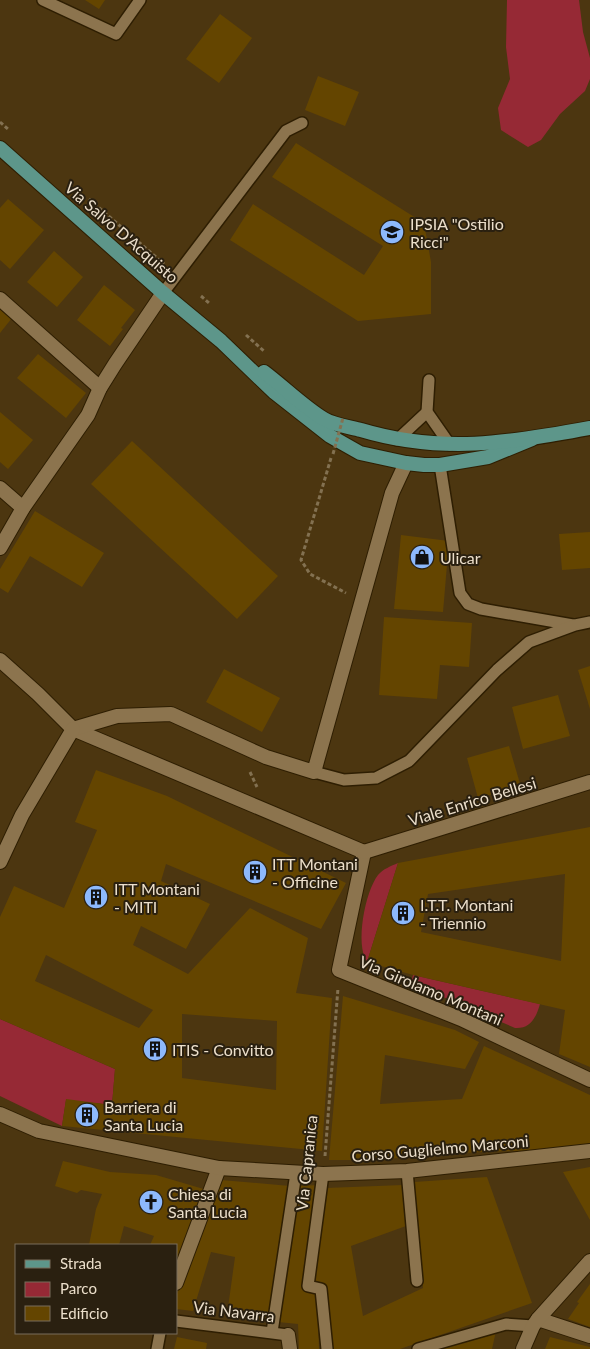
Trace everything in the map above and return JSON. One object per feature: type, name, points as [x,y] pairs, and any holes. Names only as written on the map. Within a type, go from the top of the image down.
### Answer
[{"type":"main road","name":"Via Salvo D'Acquisto","points":[[0,148],[163,293],[221,341],[280,383],[326,420],[397,440],[422,444],[450,445],[532,439],[590,428]]},
{"type":"main road","name":"Via Salvo D'Acquisto","points":[[221,341],[274,392],[330,436],[360,453],[406,463],[440,464],[488,457],[532,439]]},
{"type":"street","points":[[0,548],[23,508],[88,415],[100,388],[163,293]]},
{"type":"street","points":[[0,299],[100,388]]},
{"type":"street","points":[[0,862],[22,815],[73,729],[118,716],[171,714],[266,757],[314,772],[392,493],[406,463]]},
{"type":"street","points":[[0,488],[23,508]]},
{"type":"street","points":[[0,660],[73,729],[364,852]]},
{"type":"street","name":"Viale Enrico Bellesi","points":[[364,852],[590,782]]},
{"type":"street","name":"Via Girolamo Montani","points":[[364,852],[339,970],[461,1019],[590,1080]]},
{"type":"street","name":"Corso Guglielmo Marconi","points":[[0,1114],[39,1131],[219,1168],[296,1173],[407,1171],[590,1152]]},
{"type":"street","points":[[178,1278],[219,1168]]},
{"type":"street","points":[[523,1349],[536,1323],[590,1262]]},
{"type":"street","points":[[536,1323],[590,1336]]},
{"type":"street","points":[[288,1335],[290,1349]]},
{"type":"lane","points":[[43,0],[116,34],[140,0]]},
{"type":"lane","points":[[163,293],[286,131],[302,123]]},
{"type":"lane","points":[[429,380],[427,412],[450,445]]},
{"type":"lane","points":[[397,440],[427,412]]},
{"type":"lane","points":[[440,464],[460,593],[468,604],[481,609],[575,625]]},
{"type":"lane","points":[[314,772],[344,780],[376,778],[409,761],[497,670],[529,642],[575,625],[590,622]]},
{"type":"lane","points":[[407,1171],[417,1281]]},
{"type":"lane","points":[[272,1332],[296,1173]]},
{"type":"lane","name":"Via Capranica","points":[[323,1174],[308,1286],[321,1289],[327,1349]]},
{"type":"lane","name":"Via Navarra","points":[[178,1321],[288,1335]]},
{"type":"lane","points":[[418,1349],[506,1324],[536,1323]]},
{"type":"lane","points":[[157,1349],[160,1334]]},
{"type":"path","points":[[201,296],[215,309]]},
{"type":"path","points":[[245,334],[267,354]]},
{"type":"path","points":[[344,418],[301,560],[310,574],[362,601]]},
{"type":"path","points":[[238,745],[269,812]]},
{"type":"path","name":"Via Capranica","points":[[323,1174],[339,970]]},
{"type":"green space","points":[[507,0],[579,0],[583,32],[590,58],[590,79],[585,91],[560,114],[541,140],[528,147],[501,130],[498,108],[510,79],[506,47]]},
{"type":"green space","points":[[398,863],[367,962],[363,954],[362,931],[369,893],[378,875]]},
{"type":"green space","points":[[413,975],[540,1004],[532,1022],[525,1027],[515,1028],[411,983]]},
{"type":"green space","points":[[0,1019],[115,1069],[112,1105],[66,1100],[62,1126],[0,1096]]},
{"type":"building","points":[[85,0],[105,0],[99,9]]},
{"type":"building","points":[[220,14],[252,38],[219,83],[186,59]]},
{"type":"building","points":[[318,76],[359,92],[345,126],[305,110]]},
{"type":"building","name":"IPSIA \"Ostilio Ricci\"","points":[[296,143],[424,223],[431,262],[431,314],[358,321],[230,240],[253,204],[364,275],[383,246],[272,177]]},
{"type":"building","points":[[8,199],[44,230],[10,269],[0,260],[0,208]]},
{"type":"building","points":[[54,251],[83,277],[57,307],[27,282]]},
{"type":"building","points":[[104,285],[135,310],[110,346],[77,320]]},
{"type":"building","points":[[0,309],[12,318],[0,333]]},
{"type":"building","points":[[38,354],[86,393],[66,418],[17,378]]},
{"type":"building","points":[[0,412],[33,440],[8,469],[0,462]]},
{"type":"building","points":[[132,441],[278,576],[237,619],[91,484]]},
{"type":"building","points":[[35,511],[104,553],[82,587],[30,556],[8,593],[0,588],[0,569]]},
{"type":"building","points":[[590,532],[590,568],[562,570],[559,534]]},
{"type":"building","points":[[401,535],[449,541],[443,612],[394,609]]},
{"type":"building","points":[[384,617],[472,623],[469,667],[440,665],[437,699],[379,695]]},
{"type":"building","points":[[590,666],[590,709],[578,670]]},
{"type":"building","points":[[224,669],[280,698],[262,732],[206,702]]},
{"type":"building","points":[[558,695],[570,736],[523,749],[512,707]]},
{"type":"building","points":[[509,746],[521,787],[478,798],[467,758]]},
{"type":"building","points":[[96,770],[167,796],[346,883],[321,929],[166,864],[161,881],[210,904],[186,949],[141,926],[133,945],[188,974],[250,908],[308,938],[296,993],[332,998],[322,1151],[62,1126],[66,1099],[112,1105],[115,1069],[0,1019],[0,917],[14,886],[64,908],[97,830],[75,822]],"holes":[[[46,955],[153,1010],[139,1028],[35,981]],[[182,1014],[277,1021],[276,1090],[182,1078]]]},
{"type":"building","name":"I.T.T. Montani - Triennio","points":[[590,827],[590,1067],[559,1054],[565,1010],[413,975],[367,962],[398,863]],"holes":[[[565,874],[561,961],[421,932],[428,894]]]},
{"type":"building","points":[[343,996],[455,1030],[479,1042],[465,1069],[385,1055],[380,1104],[462,1099],[484,1046],[590,1095],[590,1144],[539,1150],[458,1153],[375,1160],[329,1160]]},
{"type":"building","name":"Chiesa di Santa Lucia","points":[[63,1161],[110,1172],[156,1175],[207,1190],[178,1261],[178,1244],[150,1244],[154,1236],[124,1226],[119,1244],[89,1244],[96,1209],[102,1194],[81,1190],[77,1193],[55,1186]]},
{"type":"building","points":[[590,1167],[590,1220],[563,1172]]},
{"type":"building","points":[[487,1177],[532,1303],[400,1349],[333,1349],[324,1284],[313,1281],[326,1188],[403,1185],[406,1226],[351,1246],[363,1316],[423,1288],[414,1182]]},
{"type":"building","points":[[221,1180],[290,1186],[269,1320],[227,1315],[235,1257],[211,1252],[193,1311],[178,1309],[178,1291]]},
{"type":"building","points":[[319,1185],[303,1289],[317,1292],[319,1349],[299,1349],[298,1324],[278,1322],[298,1186]]},
{"type":"building","points":[[590,1284],[590,1327],[568,1319]]},
{"type":"building","points":[[496,1331],[492,1349],[438,1349]]},
{"type":"building","points":[[177,1337],[207,1343],[206,1349],[174,1349]]},
{"type":"building","points":[[550,1337],[590,1347],[590,1349],[545,1349]]},
{"type":"place","name":"IPSIA \"Ostilio Ricci\"","points":[[392,232]]},
{"type":"place","name":"Ulicar","points":[[422,557]]},
{"type":"place","name":"ITT Montani - Officine","points":[[255,872]]},
{"type":"place","name":"ITT Montani - MITI","points":[[96,897]]},
{"type":"place","name":"I.T.T. Montani - Triennio","points":[[403,913]]},
{"type":"place","name":"ITIS - Convitto","points":[[155,1049]]},
{"type":"place","name":"Barriera di Santa Lucia","points":[[87,1115]]},
{"type":"place","name":"Chiesa di Santa Lucia","points":[[151,1202]]}]
